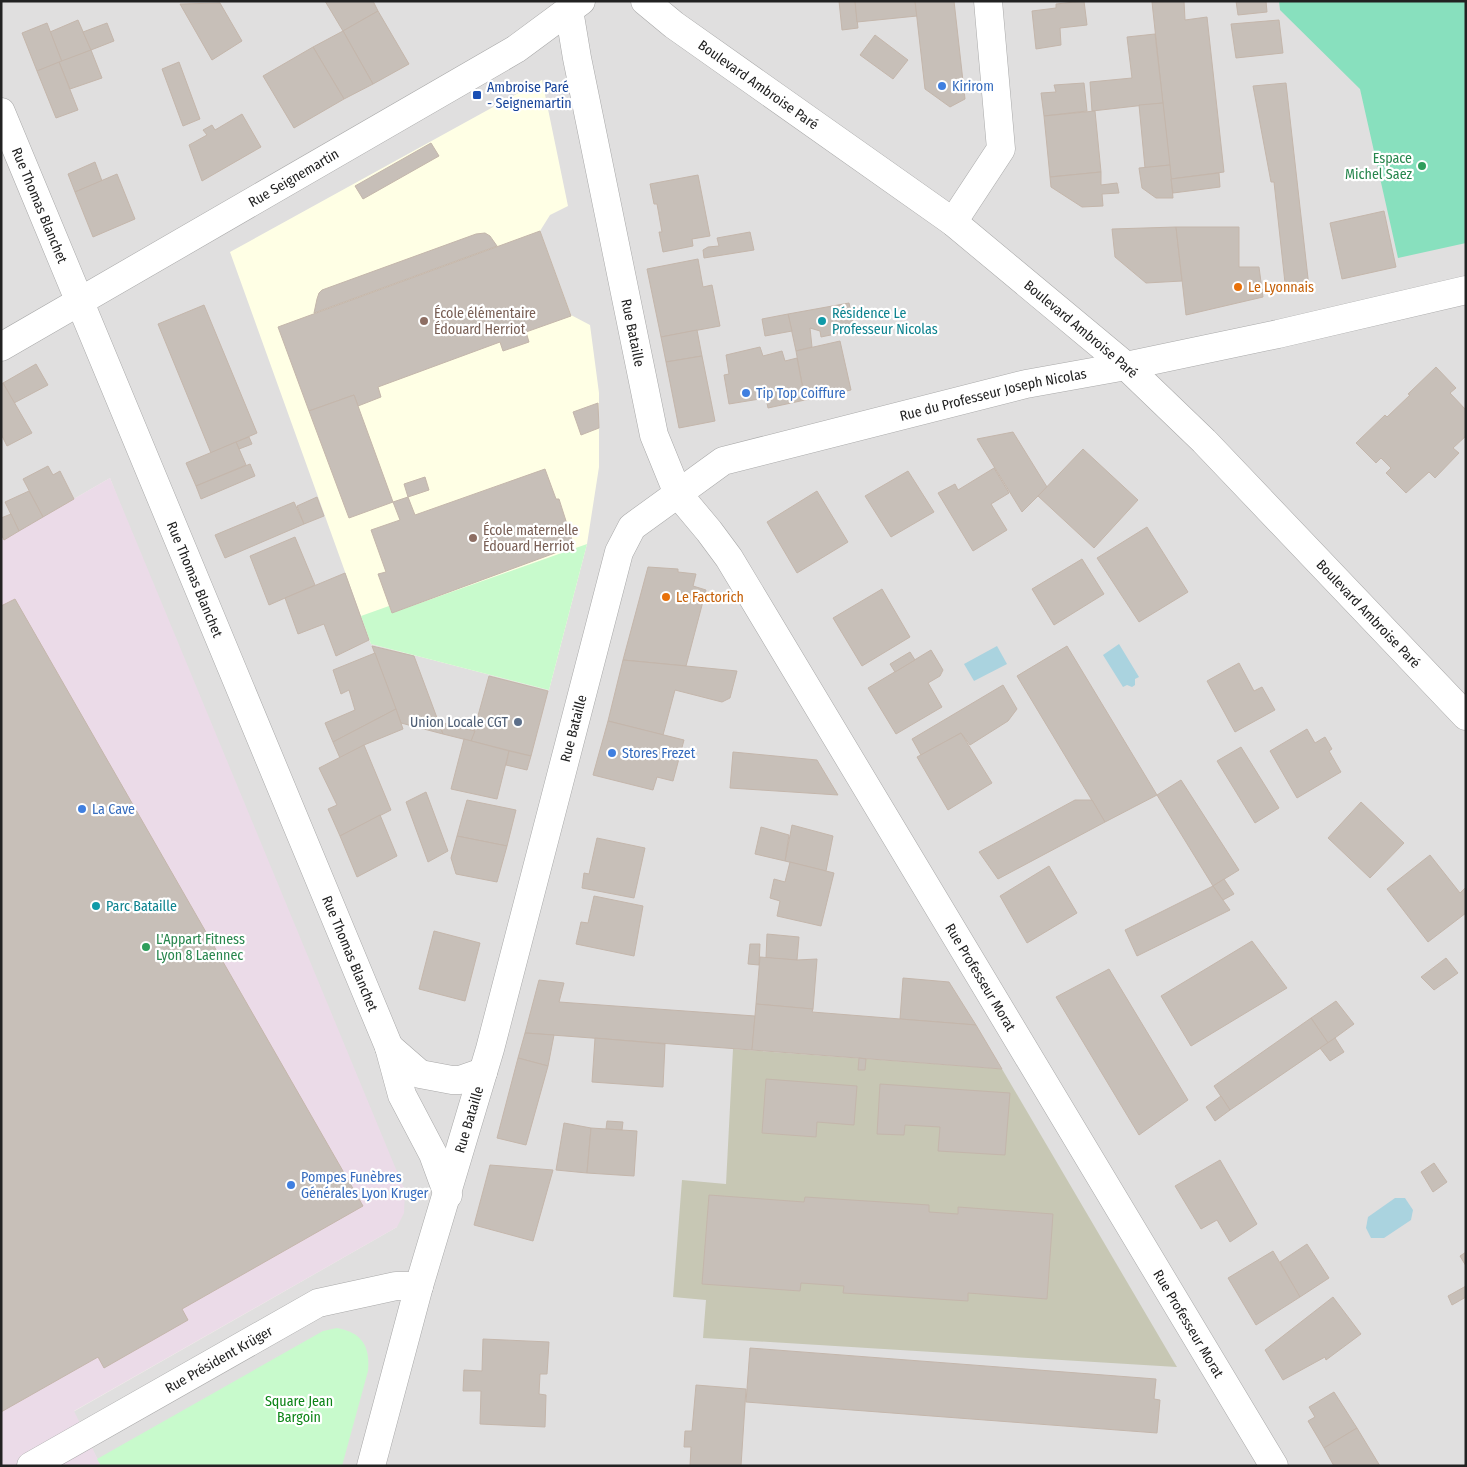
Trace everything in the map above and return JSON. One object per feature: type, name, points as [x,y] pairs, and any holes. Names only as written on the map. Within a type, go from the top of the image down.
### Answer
[{"type":"street","name":"Boulevard Ambroise Paré","points":[[645,1],[674,25],[953,222],[1126,366],[1204,441],[1466,716]]},
{"type":"street","points":[[953,222],[1000,149],[988,1]]},
{"type":"street","name":"Rue Seignemartin","points":[[1,348],[516,49],[575,6]]},
{"type":"street","name":"Rue Bataille","points":[[371,1466],[420,1286],[483,1072],[619,552],[632,527],[678,494],[654,435],[577,58],[575,6]]},
{"type":"street","name":"Rue Thomas Blanchet","points":[[1,112],[389,1047],[402,1095],[433,1154],[448,1195]]},
{"type":"street","name":"Rue du Professeur Joseph Nicolas","points":[[678,494],[723,461],[1026,384],[1126,366],[1278,334],[1466,290]]},
{"type":"street","name":"Rue Professeur Morat","points":[[678,494],[729,558],[1274,1466]]},
{"type":"street","name":"Rue Thomas Blanchet","points":[[389,1047],[420,1074],[460,1080],[483,1072]]},
{"type":"street","name":"Rue Président Krüger","points":[[31,1466],[318,1303],[396,1286],[420,1286]]},
{"type":"shaded area","points":[[1,1],[1466,1],[1466,1466],[101,1466],[73,1412],[397,1227],[110,478],[1,541]]},
{"type":"shaded area","points":[[542,80],[568,206],[550,215],[540,231],[571,315],[590,325],[599,393],[599,467],[587,544],[549,690],[371,644],[230,252]]},
{"type":"shaded area","name":"Parc Bataille","points":[[110,478],[405,1191],[404,1213],[397,1227],[74,1411],[101,1466],[1,1466],[1,541]]},
{"type":"shaded area","points":[[733,1049],[1002,1069],[1177,1367],[703,1338],[706,1300],[673,1297],[682,1180],[726,1184]]},
{"type":"green space","name":"Espace Michel Saez","points":[[1279,1],[1466,1],[1466,243],[1398,258],[1360,89],[1280,10]]},
{"type":"green space","points":[[587,544],[549,690],[371,644],[361,616],[389,606],[392,613]]},
{"type":"green space","name":"Square Jean Bargoin","points":[[337,1328],[346,1330],[359,1337],[368,1355],[368,1371],[342,1466],[101,1466],[97,1459],[323,1331]]},
{"type":"water","points":[[1119,644],[1139,677],[1135,679],[1135,685],[1132,687],[1127,685],[1123,687],[1103,655]]},
{"type":"water","points":[[997,646],[1007,664],[974,681],[964,664]]},
{"type":"water","points":[[1395,1198],[1405,1198],[1413,1210],[1411,1220],[1384,1238],[1371,1238],[1366,1228],[1368,1217]]},
{"type":"building","points":[[325,1],[373,1],[378,11],[343,31]]},
{"type":"building","points":[[839,1],[855,1],[858,28],[842,30]]},
{"type":"building","points":[[855,1],[915,1],[917,16],[857,22]]},
{"type":"building","points":[[915,1],[954,1],[965,99],[950,107],[925,89]]},
{"type":"building","points":[[1084,1],[1087,25],[1060,28],[1061,45],[1036,49],[1032,11],[1056,8],[1056,4]]},
{"type":"building","points":[[1184,1],[1185,20],[1207,17],[1224,172],[1171,179],[1152,2]]},
{"type":"building","points":[[1236,1],[1266,1],[1267,12],[1238,15]]},
{"type":"building","points":[[220,3],[242,41],[212,60],[180,4]]},
{"type":"building","points":[[378,11],[409,64],[373,84],[343,31]]},
{"type":"building","points":[[78,20],[91,50],[62,62],[50,32]]},
{"type":"building","points":[[1279,20],[1283,53],[1236,58],[1231,24]]},
{"type":"building","points":[[47,23],[62,62],[37,71],[22,33]]},
{"type":"building","points":[[107,23],[114,41],[91,50],[83,32]]},
{"type":"building","points":[[343,31],[373,84],[344,99],[313,47]]},
{"type":"building","points":[[1155,34],[1163,103],[1092,111],[1090,82],[1132,78],[1127,37]]},
{"type":"building","points":[[875,35],[908,60],[893,79],[860,55]]},
{"type":"building","points":[[313,47],[344,99],[294,128],[263,76]]},
{"type":"building","points":[[91,50],[102,78],[70,89],[59,62]]},
{"type":"building","points":[[59,62],[78,110],[56,118],[37,71]]},
{"type":"building","points":[[179,62],[200,119],[183,126],[162,69]]},
{"type":"building","points":[[1084,83],[1087,111],[1044,116],[1041,93],[1056,92],[1054,85]]},
{"type":"building","points":[[1286,83],[1309,287],[1286,292],[1274,182],[1271,182],[1253,86]]},
{"type":"building","points":[[1163,103],[1170,165],[1145,168],[1139,105]]},
{"type":"building","points":[[1095,111],[1101,172],[1050,177],[1044,116]]},
{"type":"building","points":[[242,114],[261,147],[202,181],[189,145],[207,135],[203,130],[212,125],[215,130]]},
{"type":"building","points":[[431,143],[439,156],[363,199],[355,186]]},
{"type":"building","points":[[95,162],[102,181],[75,192],[68,174]]},
{"type":"building","points":[[1170,165],[1173,198],[1156,198],[1142,188],[1139,168]]},
{"type":"building","points":[[1101,172],[1101,185],[1117,183],[1119,193],[1102,194],[1103,206],[1082,207],[1051,187],[1050,177]]},
{"type":"building","points":[[1219,173],[1220,187],[1173,193],[1171,179]]},
{"type":"building","points":[[117,174],[135,219],[93,237],[75,192]]},
{"type":"building","points":[[698,175],[710,236],[692,239],[693,246],[663,252],[657,204],[654,204],[650,184]]},
{"type":"building","points":[[1384,211],[1396,267],[1342,279],[1330,223]]},
{"type":"building","points":[[1176,227],[1182,281],[1146,283],[1115,257],[1112,229]]},
{"type":"building","points":[[1176,227],[1239,227],[1239,267],[1259,267],[1263,297],[1186,315]]},
{"type":"building","name":"École élémentaire Édouard Herriot","points":[[540,231],[571,316],[526,332],[529,342],[503,351],[500,342],[378,387],[381,397],[358,406],[354,395],[309,411],[278,327]]},
{"type":"building","points":[[750,232],[754,250],[704,258],[703,250],[708,247],[719,246],[717,238]]},
{"type":"building","points":[[485,233],[490,236],[497,246],[314,313],[319,293],[322,290],[476,234]]},
{"type":"building","points":[[698,259],[703,287],[712,285],[720,326],[661,337],[647,269]]},
{"type":"building","name":"Résidence Le Professeur Nicolas","points":[[849,303],[855,330],[821,337],[820,331],[810,328],[812,347],[796,351],[788,314]]},
{"type":"building","points":[[204,305],[257,433],[211,453],[158,324]]},
{"type":"building","points":[[788,314],[792,331],[765,336],[762,319]]},
{"type":"building","points":[[697,330],[702,356],[666,362],[661,337]]},
{"type":"building","points":[[840,341],[851,390],[805,400],[796,351]]},
{"type":"building","points":[[760,347],[763,356],[782,351],[785,361],[797,358],[805,400],[768,408],[766,398],[729,404],[724,375],[729,374],[726,355]]},
{"type":"building","points":[[702,356],[715,421],[679,428],[666,362]]},
{"type":"building","points":[[36,364],[48,385],[14,403],[3,383]]},
{"type":"building","points":[[1436,367],[1456,388],[1450,393],[1466,410],[1466,436],[1453,448],[1459,453],[1435,478],[1429,472],[1406,493],[1386,473],[1391,468],[1381,458],[1376,463],[1356,443],[1385,415],[1387,417]]},
{"type":"building","points":[[3,383],[32,433],[7,446],[1,434],[1,384]]},
{"type":"building","points":[[354,395],[393,502],[349,518],[309,411]]},
{"type":"building","points":[[598,403],[599,428],[581,435],[573,412]]},
{"type":"building","points":[[1013,432],[1047,487],[1022,512],[977,439]]},
{"type":"building","points":[[249,437],[252,444],[239,449],[236,442]]},
{"type":"building","points":[[236,442],[246,465],[196,486],[186,463]]},
{"type":"building","points":[[1083,449],[1138,500],[1094,548],[1038,496]]},
{"type":"building","points":[[250,464],[255,476],[201,499],[196,486]]},
{"type":"building","points":[[48,466],[53,475],[60,471],[74,499],[43,517],[23,479]]},
{"type":"building","points":[[994,468],[1009,493],[991,504],[1007,530],[973,551],[938,493],[955,484],[958,490]]},
{"type":"building","name":"École maternelle Édouard Herriot","points":[[545,469],[556,499],[559,499],[574,546],[392,613],[378,574],[386,572],[371,530],[400,520],[393,502],[408,497],[415,515]]},
{"type":"building","points":[[908,471],[934,512],[891,537],[865,496]]},
{"type":"building","points":[[425,477],[429,490],[408,497],[404,484]]},
{"type":"building","points":[[29,491],[43,517],[19,531],[5,502]]},
{"type":"building","points":[[817,491],[848,542],[797,573],[767,522]]},
{"type":"building","points":[[317,497],[324,516],[304,524],[297,506]]},
{"type":"building","points":[[294,502],[304,524],[225,558],[215,535]]},
{"type":"building","points":[[11,514],[19,531],[4,540],[1,534],[1,518]]},
{"type":"building","points":[[1147,527],[1188,592],[1139,622],[1097,558]]},
{"type":"building","points":[[295,537],[315,585],[269,605],[250,556]]},
{"type":"building","points":[[1082,559],[1104,594],[1054,625],[1032,589]]},
{"type":"building","points":[[648,567],[678,569],[678,572],[696,574],[693,586],[706,590],[686,666],[623,660]]},
{"type":"building","points":[[345,573],[369,640],[336,656],[324,624],[298,634],[285,598]]},
{"type":"building","points":[[882,589],[910,637],[862,666],[833,618]]},
{"type":"building","name":"Parc Bataille","points":[[15,599],[363,1206],[182,1309],[188,1320],[104,1368],[98,1357],[1,1412],[1,606]]},
{"type":"building","points":[[372,646],[414,656],[443,734],[401,723]]},
{"type":"building","points":[[1067,646],[1157,795],[1105,822],[1017,676]]},
{"type":"building","points":[[931,650],[943,670],[940,676],[928,683],[942,707],[896,734],[868,688]]},
{"type":"building","points":[[910,652],[915,660],[895,672],[890,664]]},
{"type":"building","points":[[375,653],[396,709],[333,742],[325,723],[355,710],[349,690],[341,694],[333,670]]},
{"type":"building","points":[[623,660],[737,671],[730,698],[722,702],[675,690],[663,735],[608,721]]},
{"type":"building","points":[[1239,663],[1254,691],[1262,687],[1275,710],[1235,732],[1207,681]]},
{"type":"building","points":[[489,676],[548,691],[531,756],[471,741]]},
{"type":"building","points":[[1003,685],[1017,709],[1008,721],[970,745],[961,733],[921,755],[912,739]]},
{"type":"building","points":[[396,709],[403,729],[364,745],[340,758],[333,742]]},
{"type":"building","points":[[608,721],[684,740],[673,781],[657,777],[653,790],[593,775]]},
{"type":"building","points":[[439,722],[475,731],[471,741],[443,734]]},
{"type":"building","points":[[1307,729],[1315,743],[1325,737],[1332,749],[1329,751],[1341,772],[1297,798],[1270,751]]},
{"type":"building","points":[[961,733],[992,783],[948,810],[917,757]]},
{"type":"building","points":[[464,739],[509,751],[497,799],[451,789]]},
{"type":"building","points":[[364,745],[391,810],[340,836],[328,809],[337,805],[319,768]]},
{"type":"building","points":[[1241,747],[1279,808],[1255,823],[1217,761]]},
{"type":"building","points":[[509,751],[531,756],[527,770],[506,765]]},
{"type":"building","points":[[733,752],[817,760],[838,795],[730,788]]},
{"type":"building","points":[[1181,780],[1239,870],[1213,886],[1157,795]]},
{"type":"building","points":[[426,792],[448,851],[428,862],[406,802]]},
{"type":"building","points":[[467,800],[516,810],[507,846],[457,836]]},
{"type":"building","points":[[1075,800],[1092,800],[1105,822],[998,879],[979,852]]},
{"type":"building","points":[[1361,802],[1404,843],[1370,878],[1328,838]]},
{"type":"building","points":[[380,815],[397,856],[357,877],[340,836]]},
{"type":"building","points":[[792,825],[833,836],[826,871],[785,861]]},
{"type":"building","points":[[761,827],[789,835],[785,861],[755,854]]},
{"type":"building","points":[[457,836],[507,846],[497,882],[456,874],[451,858]]},
{"type":"building","points":[[597,838],[645,848],[634,898],[582,888],[584,873],[589,874]]},
{"type":"building","points":[[1430,855],[1460,893],[1466,887],[1466,913],[1428,942],[1387,889]]},
{"type":"building","points":[[790,862],[834,873],[821,926],[777,916],[780,901],[770,898],[774,879],[785,882]]},
{"type":"building","points":[[1049,866],[1077,913],[1027,943],[1000,896]]},
{"type":"building","points":[[1224,879],[1234,894],[1223,900],[1213,886]]},
{"type":"building","points":[[1213,886],[1230,910],[1137,956],[1125,930]]},
{"type":"building","points":[[594,896],[643,906],[634,956],[576,944],[581,922],[588,923]]},
{"type":"building","points":[[434,931],[480,943],[465,1001],[419,989]]},
{"type":"building","points":[[767,934],[799,937],[797,960],[766,958]]},
{"type":"building","points":[[1252,941],[1287,988],[1191,1046],[1161,996]]},
{"type":"building","points":[[750,944],[760,944],[759,965],[748,964]]},
{"type":"building","points":[[760,957],[797,960],[817,959],[813,1009],[756,1004]]},
{"type":"building","points":[[1446,958],[1458,973],[1434,990],[1421,977]]},
{"type":"building","points":[[1109,969],[1188,1100],[1139,1135],[1056,997]]},
{"type":"building","points":[[903,978],[949,982],[976,1025],[900,1019]]},
{"type":"building","points":[[539,980],[564,983],[559,1002],[755,1016],[752,1050],[525,1033]]},
{"type":"building","points":[[1336,1001],[1354,1024],[1328,1043],[1311,1018]]},
{"type":"building","points":[[756,1004],[813,1009],[812,1012],[976,1025],[1002,1069],[752,1050]]},
{"type":"building","points":[[1311,1018],[1328,1043],[1230,1110],[1214,1086]]},
{"type":"building","points":[[525,1033],[554,1035],[548,1066],[518,1058]]},
{"type":"building","points":[[595,1038],[665,1044],[663,1087],[592,1082]]},
{"type":"building","points":[[1335,1038],[1344,1052],[1330,1061],[1320,1048]]},
{"type":"building","points":[[518,1058],[548,1066],[526,1145],[497,1138]]},
{"type":"building","points":[[859,1058],[866,1059],[865,1070],[858,1070]]},
{"type":"building","points":[[766,1079],[857,1086],[854,1125],[817,1122],[816,1137],[762,1133]]},
{"type":"building","points":[[880,1084],[1010,1093],[1005,1155],[938,1151],[940,1127],[905,1125],[904,1135],[877,1134]]},
{"type":"building","points":[[1221,1096],[1230,1110],[1215,1121],[1206,1107]]},
{"type":"building","points":[[607,1121],[623,1122],[622,1130],[606,1129]]},
{"type":"building","points":[[564,1123],[591,1128],[587,1173],[556,1170]]},
{"type":"building","points":[[591,1128],[637,1131],[634,1176],[587,1173]]},
{"type":"building","points":[[1220,1160],[1257,1224],[1230,1242],[1217,1220],[1201,1229],[1175,1186]]},
{"type":"building","points":[[1434,1163],[1447,1182],[1433,1192],[1421,1172]]},
{"type":"building","points":[[490,1165],[553,1170],[533,1241],[474,1225]]},
{"type":"building","points":[[709,1195],[804,1202],[805,1197],[929,1205],[929,1212],[958,1214],[958,1207],[1053,1214],[1047,1299],[968,1293],[968,1301],[843,1293],[844,1286],[801,1283],[800,1291],[702,1284]]},
{"type":"building","points":[[1307,1244],[1329,1278],[1300,1297],[1280,1262]]},
{"type":"building","points":[[1273,1251],[1300,1297],[1256,1325],[1228,1278]]},
{"type":"building","points":[[1466,1252],[1466,1266],[1460,1256]]},
{"type":"building","points":[[1466,1286],[1466,1297],[1452,1305],[1448,1296]]},
{"type":"building","points":[[1333,1297],[1361,1334],[1326,1360],[1325,1357],[1283,1380],[1265,1350]]},
{"type":"building","points":[[483,1339],[549,1342],[547,1374],[540,1374],[539,1394],[546,1395],[545,1427],[480,1424],[481,1391],[463,1391],[464,1370],[482,1371]]},
{"type":"building","points":[[750,1348],[1156,1379],[1154,1399],[1160,1400],[1157,1433],[746,1402]]},
{"type":"building","points":[[696,1385],[746,1389],[741,1466],[690,1466],[691,1447],[684,1447],[685,1431],[692,1431]]},
{"type":"building","points":[[1334,1392],[1357,1428],[1324,1448],[1308,1421],[1315,1417],[1309,1407]]},
{"type":"building","points":[[1357,1428],[1380,1466],[1334,1466],[1324,1448]]},
{"type":"place","name":"Kirirom","points":[[942,86]]},
{"type":"place","name":"Ambroise Paré - Seignemartin","points":[[477,95]]},
{"type":"place","name":"Espace Michel Saez","points":[[1422,166]]},
{"type":"place","name":"Le Lyonnais","points":[[1238,287]]},
{"type":"place","name":"École élémentaire Édouard Herriot","points":[[424,321]]},
{"type":"place","name":"Résidence Le Professeur Nicolas","points":[[822,321]]},
{"type":"place","name":"Tip Top Coiffure","points":[[746,393]]},
{"type":"place","name":"École maternelle Édouard Herriot","points":[[473,538]]},
{"type":"place","name":"Le Factorich","points":[[666,597]]},
{"type":"place","name":"Union Locale CGT","points":[[518,722]]},
{"type":"place","name":"Stores Frezet","points":[[612,753]]},
{"type":"place","name":"La Cave","points":[[82,809]]},
{"type":"place","name":"Parc Bataille","points":[[96,906]]},
{"type":"place","name":"L'Appart Fitness Lyon 8 Laennec","points":[[146,947]]},
{"type":"place","name":"Pompes Funèbres Générales Lyon Kruger","points":[[291,1185]]}]
